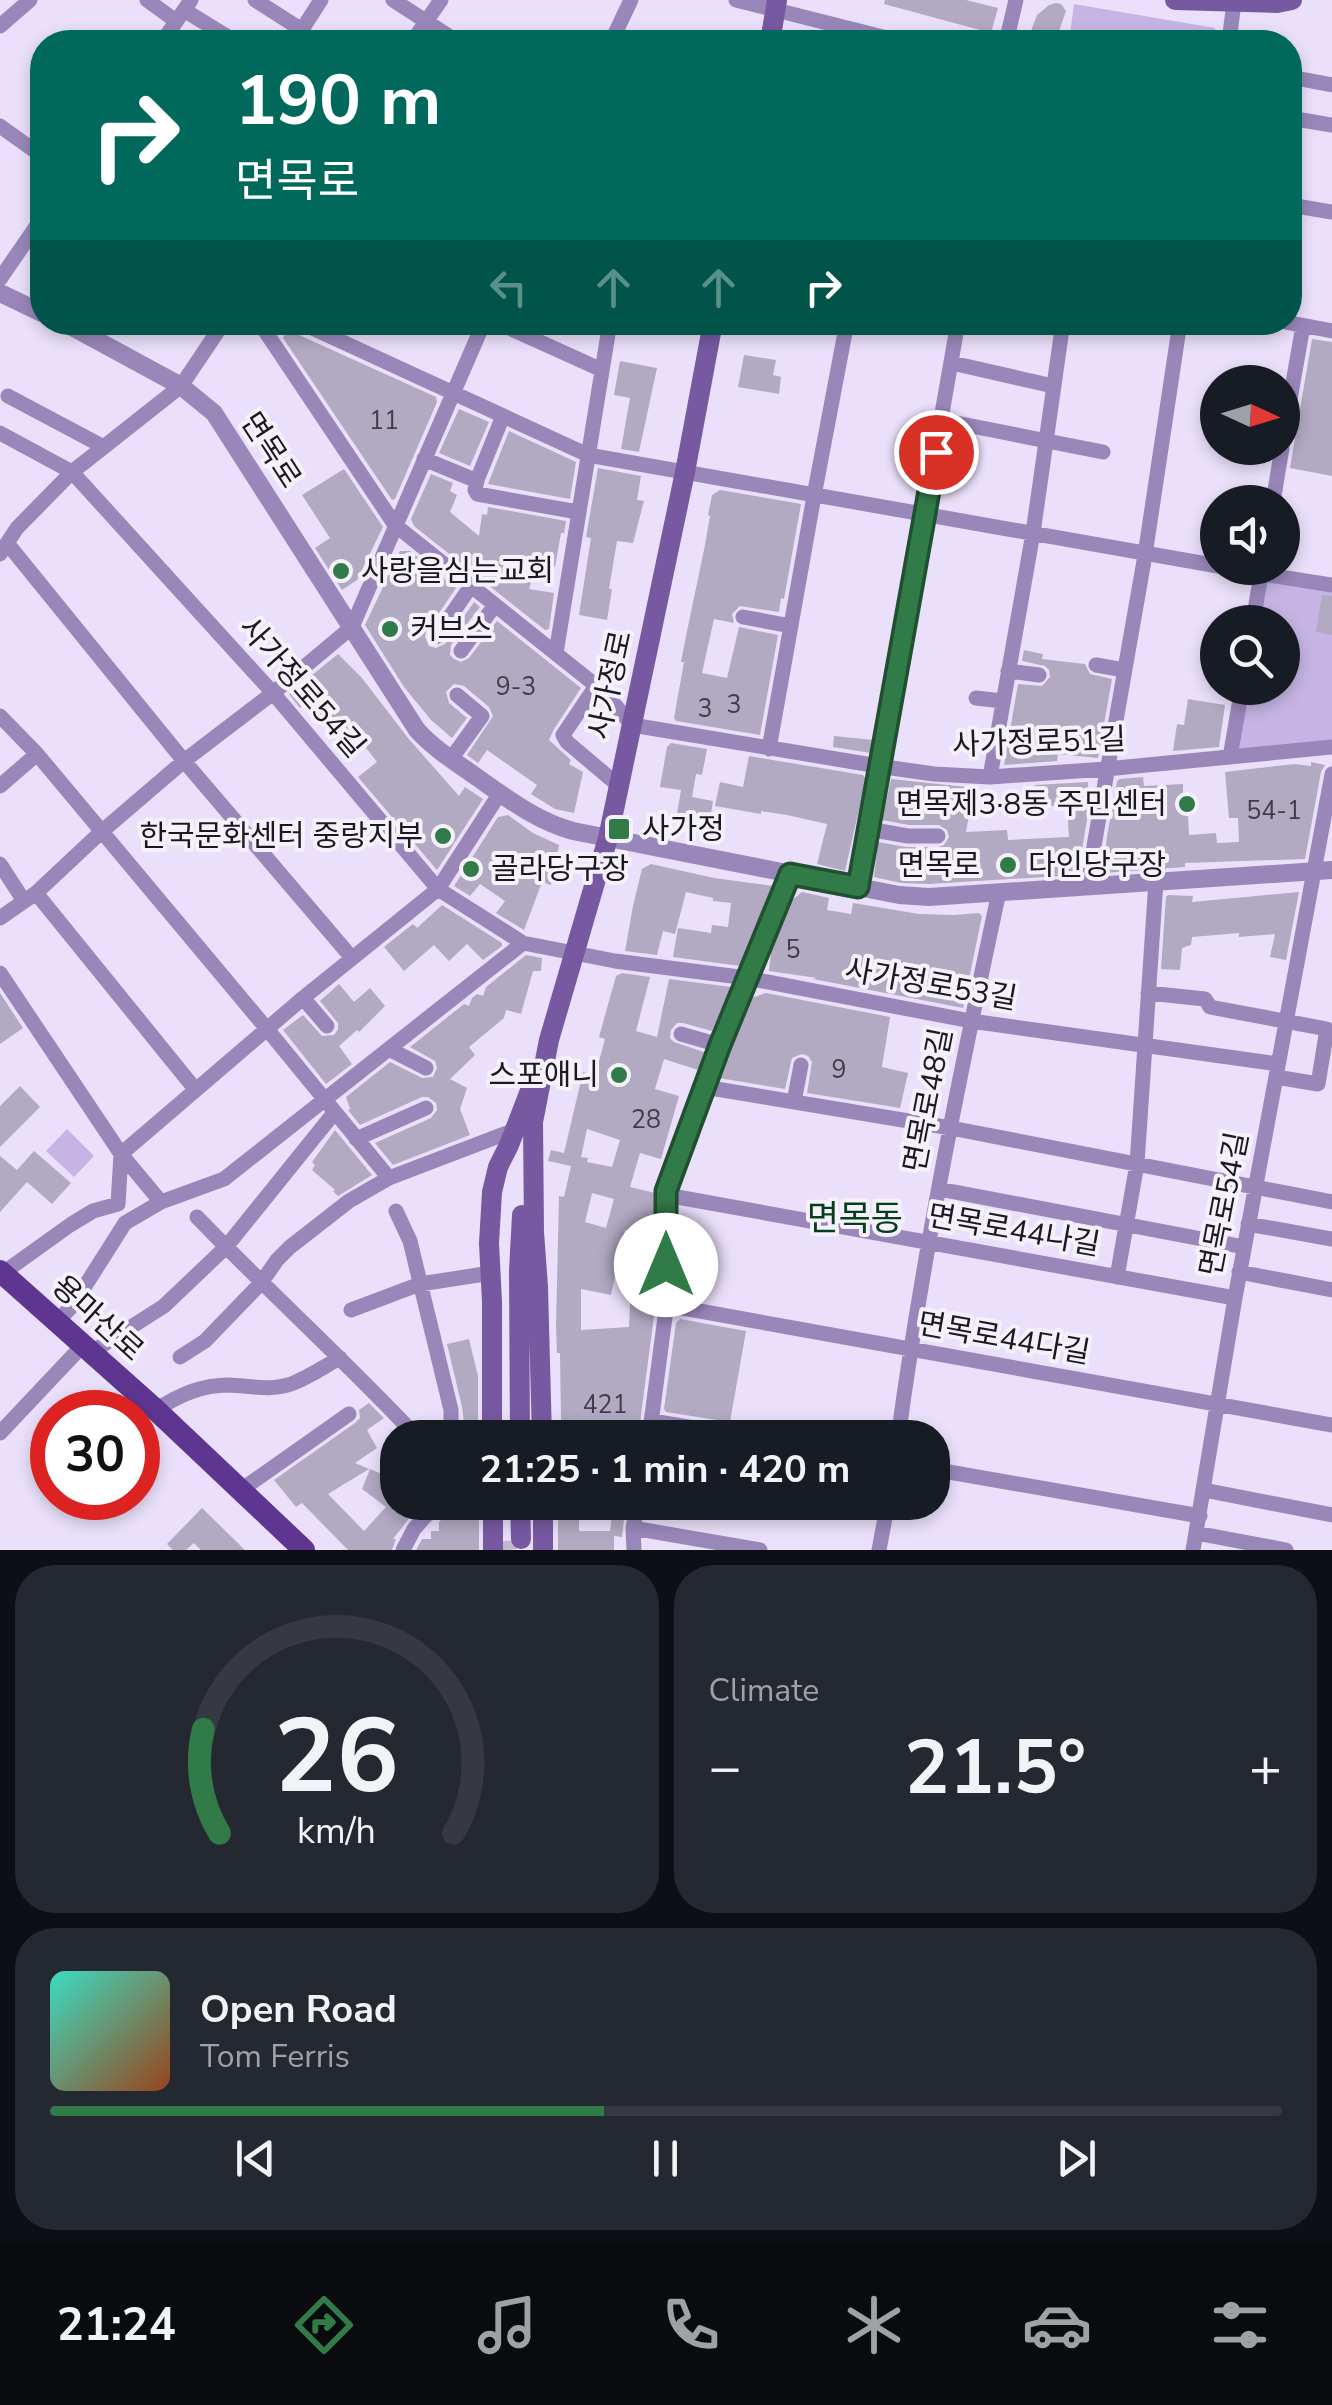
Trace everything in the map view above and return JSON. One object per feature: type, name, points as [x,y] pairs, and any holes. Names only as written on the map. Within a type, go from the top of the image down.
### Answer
[{"type":"main road","points":[[1175,0],[1292,0]]},
{"type":"main road","name":"사가정로","points":[[546,1054],[608,838],[710,335]]},
{"type":"main road","points":[[520,1420],[522,1196],[546,1054]]},
{"type":"main road","points":[[492,1420],[492,1192],[498,1167],[546,1054]]},
{"type":"main road","points":[[533,1122],[542,1420]]},
{"type":"main road","points":[[504,1420],[502,1207],[511,1138]]},
{"type":"main road","name":"용마산로","points":[[1,1272],[134,1390]]},
{"type":"main road","name":"용마산로","points":[[160,1414],[302,1550]]},
{"type":"main road","points":[[498,1520],[507,1544]]},
{"type":"main road","points":[[507,1544],[514,1520]]},
{"type":"main road","points":[[543,1520],[543,1550]]},
{"type":"street","points":[[0,26],[30,0]]},
{"type":"street","points":[[146,0],[184,10],[216,30]]},
{"type":"street","points":[[255,0],[291,30]]},
{"type":"street","points":[[302,30],[321,0]]},
{"type":"street","points":[[394,0],[439,30]]},
{"type":"street","points":[[420,30],[440,0]]},
{"type":"street","points":[[617,30],[631,0]]},
{"type":"street","points":[[736,0],[776,6],[861,30]]},
{"type":"street","points":[[1009,30],[1016,0]]},
{"type":"street","points":[[1230,30],[1234,2]]},
{"type":"street","points":[[1302,80],[1332,84]]},
{"type":"street","points":[[1302,120],[1332,125]]},
{"type":"street","points":[[0,126],[30,147]]},
{"type":"street","points":[[1302,207],[1332,212]]},
{"type":"street","points":[[0,280],[30,236]]},
{"type":"street","points":[[0,293],[30,307]]},
{"type":"street","points":[[1302,332],[1303,326],[1332,331]]},
{"type":"street","name":"면목로","points":[[87,335],[181,386],[214,414],[410,721],[451,759],[549,823],[790,874],[929,897],[1323,870]]},
{"type":"street","points":[[215,335],[181,386],[72,472],[22,522],[4,549],[352,958]]},
{"type":"street","points":[[268,335],[395,525],[604,692],[632,726]]},
{"type":"street","points":[[328,335],[588,455],[1200,564]]},
{"type":"street","points":[[336,339],[338,335]]},
{"type":"street","points":[[0,918],[30,897],[184,761],[352,627],[478,335]]},
{"type":"street","points":[[525,335],[602,370]]},
{"type":"street","points":[[556,653],[608,335]]},
{"type":"street","points":[[769,749],[845,335]]},
{"type":"street","points":[[858,887],[956,335]]},
{"type":"street","points":[[990,777],[1033,533],[1061,335]]},
{"type":"street","points":[[1086,886],[1145,555],[1178,335]]},
{"type":"street","points":[[1296,365],[1301,335]]},
{"type":"street","points":[[952,363],[1054,386]]},
{"type":"street","points":[[8,396],[104,446]]},
{"type":"street","points":[[503,416],[476,481],[476,490],[480,495],[578,512]]},
{"type":"street","points":[[942,420],[1103,452]]},
{"type":"street","name":"사가정로54길","points":[[0,432],[72,472],[273,693],[438,889],[524,942],[575,954]]},
{"type":"street","points":[[424,459],[476,481]]},
{"type":"street","points":[[1300,578],[1332,585]]},
{"type":"street","points":[[436,637],[471,586]]},
{"type":"street","points":[[461,651],[495,605]]},
{"type":"street","points":[[742,617],[791,626]]},
{"type":"street","points":[[1096,666],[1124,670]]},
{"type":"street","points":[[1008,671],[1039,675]]},
{"type":"street","points":[[596,686],[563,735],[619,786]]},
{"type":"street","points":[[451,759],[482,716],[457,695]]},
{"type":"street","points":[[976,698],[1003,701]]},
{"type":"street","points":[[1230,757],[1239,705]]},
{"type":"street","points":[[0,716],[37,754],[389,1178]]},
{"type":"street","name":"사가정로51길","points":[[632,726],[878,766],[990,777],[1106,770],[1332,746]]},
{"type":"street","points":[[0,786],[37,754]]},
{"type":"street","name":"면목로54길","points":[[1194,1542],[1286,1020],[1323,870],[1332,774]]},
{"type":"street","points":[[1,1272],[93,1211],[118,1204],[121,1154],[267,1028],[438,889],[500,793]]},
{"type":"street","points":[[868,830],[938,836]]},
{"type":"street","points":[[0,864],[195,1089]]},
{"type":"street","points":[[651,1420],[666,1305],[666,1194],[704,1086],[790,874]]},
{"type":"street","points":[[1117,1276],[1136,1164],[1156,880]]},
{"type":"street","name":"면목로48길","points":[[900,1420],[929,1242],[998,892]]},
{"type":"street","points":[[0,1433],[88,1348],[164,1306],[226,1247],[329,1107],[389,1049],[524,942]]},
{"type":"street","name":"사가정로53길","points":[[575,954],[747,978],[971,1021],[1144,1046],[1277,1071],[1318,1084],[1328,1029],[1286,1020]]},
{"type":"street","points":[[0,973],[121,1154],[161,1202]]},
{"type":"street","points":[[1148,992],[1205,999],[1210,1006],[1286,1020]]},
{"type":"street","points":[[304,998],[327,1026]]},
{"type":"street","points":[[680,1034],[720,1045]]},
{"type":"street","points":[[389,1049],[426,1068]]},
{"type":"street","points":[[794,1102],[801,1064]]},
{"type":"street","points":[[704,1086],[951,1128],[1332,1202]]},
{"type":"street","points":[[58,1321],[74,1305],[125,1223],[161,1202],[215,1184],[329,1107]]},
{"type":"street","points":[[356,1139],[426,1108]]},
{"type":"street","points":[[180,1357],[204,1341],[290,1247],[349,1201],[389,1178],[511,1138]]},
{"type":"street","points":[[939,1189],[1244,1246]]},
{"type":"street","name":"면목로44나길","points":[[666,1194],[1234,1298]]},
{"type":"street","points":[[396,1211],[410,1241],[451,1420]]},
{"type":"street","points":[[198,1217],[400,1420]]},
{"type":"street","points":[[1248,1224],[1332,1239]]},
{"type":"street","points":[[1239,1272],[1332,1290]]},
{"type":"street","points":[[351,1310],[420,1284],[491,1274]]},
{"type":"street","name":"면목로44다길","points":[[666,1305],[1332,1425]]},
{"type":"street","points":[[160,1408],[202,1388],[228,1385],[262,1389],[292,1384],[340,1358]]},
{"type":"street","points":[[241,1490],[349,1414]]},
{"type":"street","points":[[950,1472],[1200,1516]]},
{"type":"street","points":[[1204,1490],[1332,1514]]},
{"type":"street","points":[[403,1550],[423,1520]]},
{"type":"street","points":[[634,1550],[635,1520]]},
{"type":"street","points":[[879,1550],[885,1520]]},
{"type":"street","points":[[633,1528],[760,1550]]},
{"type":"street","points":[[1194,1542],[1286,1550]]},
{"type":"shaded area","points":[[1074,4],[1215,30],[1071,30]]},
{"type":"shaded area","points":[[1265,585],[1332,591],[1332,742],[1239,749],[1245,705],[1300,705],[1300,605],[1262,605]]},
{"type":"shaded area","points":[[67,1129],[94,1156],[74,1177],[46,1151]]},
{"type":"building","points":[[885,0],[966,0],[998,8],[992,30],[980,30],[884,4]]},
{"type":"building","points":[[1061,4],[1066,11],[1059,30],[1031,30],[1037,15],[1049,5]]},
{"type":"building","points":[[299,335],[436,397],[395,499],[392,500],[283,338]]},
{"type":"building","points":[[1312,339],[1332,342],[1332,476],[1290,468],[1300,465],[1300,409]]},
{"type":"building","points":[[744,355],[776,360],[773,375],[781,377],[779,394],[738,387]]},
{"type":"building","points":[[620,361],[657,368],[639,452],[621,449],[630,398],[614,395]]},
{"type":"building","points":[[459,409],[489,422],[470,466],[439,453]]},
{"type":"building","points":[[509,431],[576,462],[570,499],[488,484]]},
{"type":"building","points":[[598,468],[641,476],[637,500],[644,501],[633,543],[617,541],[607,620],[579,615],[591,538],[586,537]]},
{"type":"building","points":[[344,469],[383,527],[357,580],[342,590],[315,548],[330,538],[302,495]]},
{"type":"building","points":[[431,474],[453,483],[450,491],[457,495],[450,512],[479,536],[482,514],[487,515],[488,507],[566,521],[555,567],[500,557],[531,583],[529,589],[554,593],[549,629],[545,630],[414,526],[411,519]]},
{"type":"building","points":[[720,490],[801,504],[779,612],[740,606],[732,614],[734,623],[714,619],[702,673],[727,678],[739,627],[778,635],[760,735],[674,718],[712,495]]},
{"type":"building","points":[[400,551],[410,551],[456,588],[426,632],[429,646],[445,644],[474,602],[480,607],[451,645],[450,655],[454,659],[461,662],[469,658],[497,621],[581,688],[549,740],[571,760],[569,764],[583,772],[574,813],[555,809],[531,794],[537,785],[487,750],[478,763],[467,755],[493,716],[489,707],[464,686],[454,684],[446,692],[449,703],[467,718],[452,738],[404,687],[365,625]]},
{"type":"building","points":[[1322,595],[1332,596],[1332,635],[1316,632]]},
{"type":"building","points":[[1024,650],[1043,654],[1042,659],[1085,664],[1090,674],[1112,679],[1098,758],[1058,754],[1057,761],[1004,765],[1018,684],[1042,686],[1050,677],[1045,666],[1022,661]]},
{"type":"building","points":[[338,654],[459,796],[465,787],[483,799],[437,870],[358,777],[377,762],[353,731],[340,742],[308,701],[300,708],[289,694]]},
{"type":"building","points":[[1188,699],[1200,701],[1200,705],[1225,705],[1219,747],[1173,751],[1177,724],[1184,725]]},
{"type":"building","points":[[834,736],[873,740],[871,753],[833,747]]},
{"type":"building","points":[[671,743],[707,749],[702,775],[696,774],[692,797],[713,801],[710,820],[677,814],[681,790],[660,787]]},
{"type":"building","points":[[749,756],[863,775],[866,779],[845,871],[817,864],[827,824],[715,806],[720,782],[743,787]]},
{"type":"building","points":[[1311,762],[1325,765],[1305,859],[1185,863],[1185,867],[1103,873],[1120,779],[1143,777],[1144,786],[1183,784],[1189,835],[1216,833],[1217,843],[1239,842],[1238,818],[1229,818],[1225,772],[1294,764],[1311,766]]},
{"type":"building","points":[[891,779],[967,787],[966,832],[1007,830],[1008,840],[1069,837],[1067,805],[1034,807],[1035,785],[1088,782],[1089,807],[1078,875],[929,884],[874,877],[878,842],[938,847],[949,837],[939,825],[882,820]]},
{"type":"building","points":[[508,815],[559,845],[551,885],[542,882],[524,930],[496,913],[505,901],[480,884],[470,896],[454,886],[498,817]]},
{"type":"building","points":[[651,864],[773,886],[740,966],[673,957],[678,928],[711,933],[712,925],[728,927],[731,903],[686,892],[675,934],[663,931],[657,955],[625,951],[642,869]]},
{"type":"building","points":[[802,892],[829,898],[827,910],[851,914],[853,903],[919,914],[979,913],[982,916],[963,1008],[769,971],[769,954],[791,901]]},
{"type":"building","points":[[1299,892],[1286,960],[1270,957],[1275,934],[1239,937],[1239,933],[1192,937],[1191,945],[1182,948],[1180,970],[1161,969],[1168,895],[1193,896],[1192,902]]},
{"type":"building","points":[[442,905],[502,946],[483,960],[467,944],[449,961],[434,945],[404,971],[384,947],[413,924],[417,928]]},
{"type":"building","points":[[526,955],[542,958],[541,971],[533,971],[521,1014],[506,1010],[504,1018],[469,1047],[475,1055],[450,1079],[467,1088],[460,1109],[470,1135],[393,1165],[375,1143],[431,1118],[437,1110],[436,1103],[422,1097],[360,1125],[348,1110],[346,1097],[390,1062],[422,1078],[433,1077],[435,1061],[410,1047],[464,1004],[469,1006],[477,994],[483,996],[486,987]]},
{"type":"building","points":[[622,973],[650,977],[636,1031],[657,1037],[669,979],[731,987],[712,1031],[683,1023],[677,1023],[671,1030],[674,1042],[704,1052],[698,1070],[664,1059],[655,1089],[679,1096],[661,1159],[640,1153],[630,1187],[655,1193],[654,1316],[640,1420],[561,1420],[556,1327],[559,1196],[564,1197],[571,1166],[548,1161],[551,1150],[564,1153],[583,1072],[595,1076],[605,1039],[599,1037],[616,976]],"holes":[[[587,1129],[620,1140],[612,1167],[581,1157]],[[592,1193],[614,1199],[606,1228],[585,1222]],[[625,1230],[633,1231],[629,1327],[581,1330],[581,1289],[611,1295]]]},
{"type":"building","points":[[339,984],[354,1002],[370,988],[385,1006],[339,1046],[352,1064],[326,1084],[283,1030],[303,1015],[322,1036],[334,1035],[338,1023],[320,1001]]},
{"type":"building","points":[[0,993],[23,1028],[0,1044]]},
{"type":"building","points":[[766,993],[890,1017],[882,1067],[908,1073],[900,1108],[807,1093],[812,1062],[802,1054],[792,1058],[785,1089],[719,1078],[751,998]]},
{"type":"building","points":[[20,1086],[40,1107],[0,1147],[0,1106]]},
{"type":"building","points":[[335,1130],[372,1175],[338,1196],[312,1170],[312,1162]]},
{"type":"building","points":[[34,1151],[71,1183],[52,1204],[27,1182],[0,1212],[0,1156],[17,1170]]},
{"type":"building","points":[[680,1319],[746,1331],[730,1420],[664,1409],[676,1323]]},
{"type":"building","points":[[469,1339],[478,1376],[478,1420],[464,1420],[447,1344]]},
{"type":"building","points":[[369,1403],[384,1418],[367,1430],[377,1448],[355,1463],[369,1469],[328,1494],[364,1531],[380,1514],[380,1520],[408,1520],[393,1539],[392,1550],[348,1550],[302,1503],[296,1507],[274,1480],[355,1423],[360,1418],[359,1410]]},
{"type":"building","points":[[370,1469],[380,1473],[380,1502],[362,1489]]},
{"type":"building","points":[[202,1508],[245,1550],[201,1550],[194,1543],[186,1550],[173,1550],[167,1544]]},
{"type":"building","points":[[479,1520],[479,1550],[416,1550],[422,1539],[431,1539],[431,1531],[439,1531],[439,1522]]},
{"type":"building","points":[[558,1520],[579,1520],[579,1531],[610,1531],[612,1520],[624,1520],[622,1537],[614,1536],[614,1550],[558,1550]]},
{"type":"tunnel","points":[[506,1541],[507,1550]]},
{"type":"place","name":"사랑을심는교회","points":[[341,571]]},
{"type":"place","name":"커브스","points":[[390,629]]},
{"type":"place","name":"면목제3·8동 주민센터","points":[[1187,804]]},
{"type":"place","name":"사가정","points":[[619,829]]},
{"type":"place","name":"한국문화센터 중랑지부","points":[[443,836]]},
{"type":"place","name":"다인당구장","points":[[1008,865]]},
{"type":"place","name":"골라당구장","points":[[471,869]]},
{"type":"place","name":"스포애니","points":[[619,1075]]},
{"type":"district","name":"면목동","points":[[855,1218]]},
{"type":"route","points":[[666,1265],[666,1191],[790,874],[858,887],[936,452]]}]
